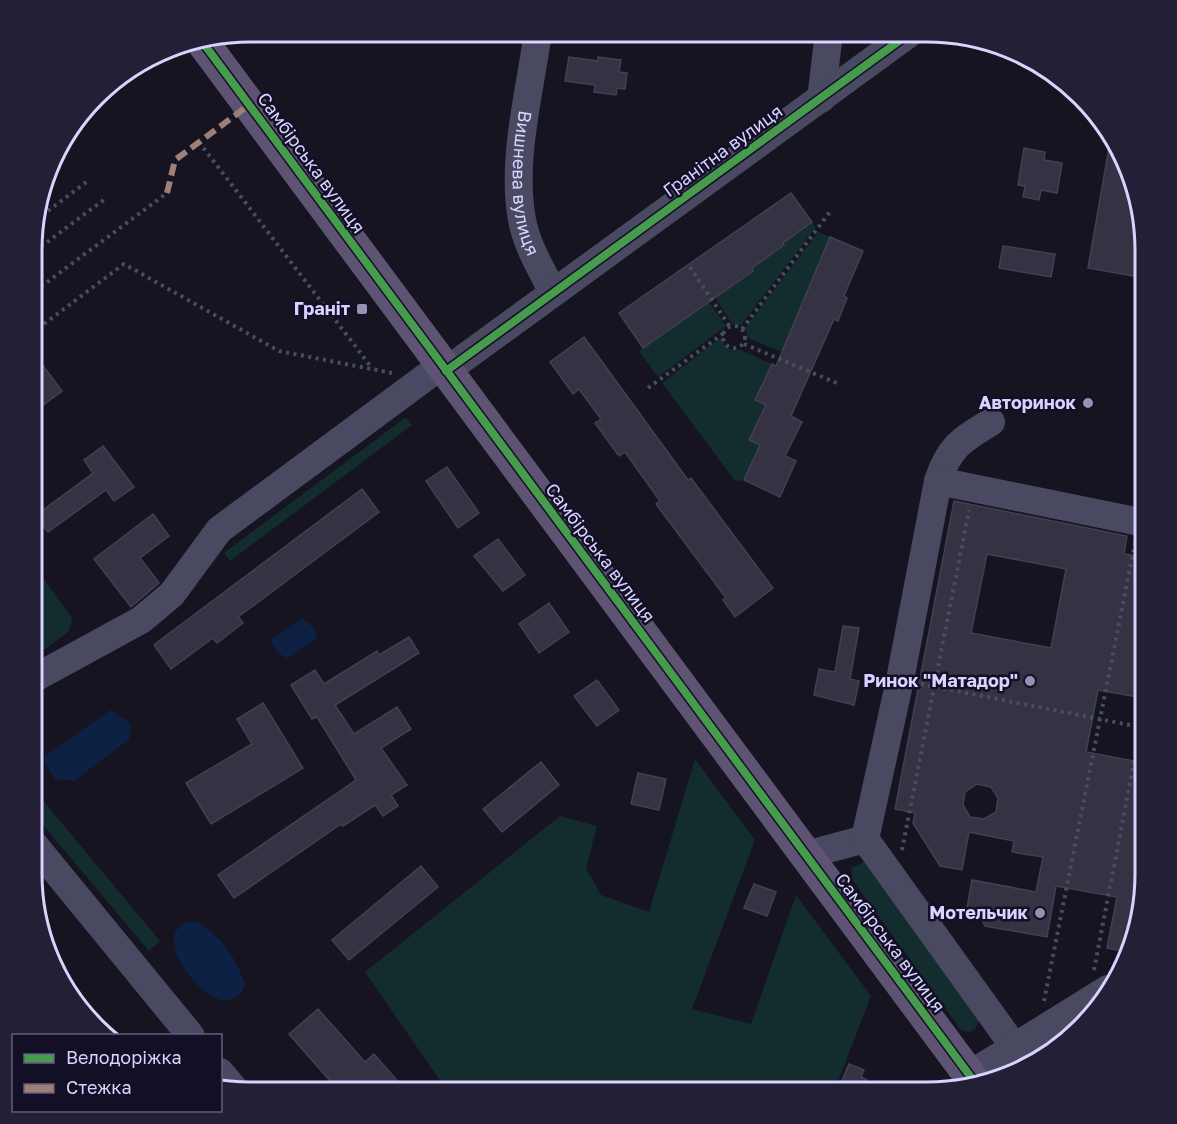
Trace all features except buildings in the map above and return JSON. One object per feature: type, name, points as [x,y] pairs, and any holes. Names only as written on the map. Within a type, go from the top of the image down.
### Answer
[{"type":"main road","name":"Самбірська вулиця","points":[[206,47],[437,371],[806,855],[971,1077]]},
{"type":"street","name":"Вишнева вулиця","points":[[537,42],[521,153],[519,186],[522,221],[530,249],[553,292]]},
{"type":"street","points":[[821,99],[828,42]]},
{"type":"street","name":"Гранітна вулиця","points":[[437,371],[553,292],[898,42]]},
{"type":"street","points":[[42,679],[141,620],[172,594],[219,530],[437,371]]},
{"type":"street","points":[[991,423],[951,450],[945,459],[938,482],[900,680],[865,839],[1013,1045]]},
{"type":"street","points":[[938,482],[1135,522]]},
{"type":"street","points":[[806,855],[865,839]]},
{"type":"street","points":[[42,854],[190,1034]]},
{"type":"street","name":"Самбірська вулиця","points":[[975,1076],[1013,1045],[1094,998]]},
{"type":"path","points":[[200,142],[372,369]]},
{"type":"path","points":[[45,213],[89,180]]},
{"type":"path","points":[[42,286],[167,193]]},
{"type":"path","points":[[42,245],[105,199]]},
{"type":"path","points":[[742,329],[832,209]]},
{"type":"path","points":[[42,321],[44,324],[124,264],[279,351],[372,369],[437,371]]},
{"type":"path","points":[[690,267],[730,327],[742,329]]},
{"type":"path","points":[[648,388],[730,327]]},
{"type":"path","points":[[742,329],[745,334],[744,344]]},
{"type":"path","points":[[724,333],[724,342],[729,347],[736,348],[744,344],[839,384]]},
{"type":"path","points":[[896,880],[973,489]]},
{"type":"path","points":[[1039,1029],[1135,556]]},
{"type":"path","points":[[900,680],[1135,725]]},
{"type":"path","points":[[1099,990],[1135,775]]},
{"type":"green space","points":[[812,222],[816,227],[741,325],[732,324],[715,297],[753,271],[752,268],[784,246],[783,243]]},
{"type":"green space","points":[[818,232],[830,237],[782,352],[748,338],[745,328]]},
{"type":"green space","points":[[709,302],[726,326],[658,377],[639,351]]},
{"type":"green space","points":[[720,338],[728,349],[740,350],[772,364],[755,400],[766,405],[749,440],[760,445],[744,480],[735,481],[662,383]]},
{"type":"green space","points":[[406,417],[412,425],[230,561],[224,553]]},
{"type":"green space","points":[[42,576],[72,618],[69,631],[42,651]]},
{"type":"green space","points":[[695,759],[755,840],[692,1009],[751,1024],[796,895],[871,996],[838,1082],[441,1082],[365,972],[560,816],[597,826],[586,868],[601,895],[649,912]]},
{"type":"green space","points":[[42,800],[160,941],[149,951],[42,824]]},
{"type":"green space","points":[[864,862],[981,1017],[975,1029],[969,1032],[961,1030],[853,881],[851,868]]},
{"type":"water","points":[[302,619],[310,624],[317,635],[314,640],[287,658],[276,651],[272,639]]},
{"type":"water","points":[[111,710],[127,721],[131,728],[129,739],[74,781],[55,779],[45,762],[45,756]]},
{"type":"water","points":[[197,921],[221,942],[237,964],[245,984],[240,995],[224,1000],[210,995],[182,966],[176,954],[174,942],[176,932],[184,923]]},
{"type":"marked path","points":[[167,193],[175,160],[249,105]]},
{"type":"cycle path","points":[[446,371],[898,42]]},
{"type":"cycle path","points":[[206,47],[971,1077]]},
{"type":"place","name":"Граніт","points":[[362,309]]},
{"type":"place","name":"Авторинок","points":[[1088,403]]},
{"type":"place","name":"Ринок \"Матадор\"","points":[[1030,681]]},
{"type":"place","name":"Мотельчик","points":[[1040,913]]}]
